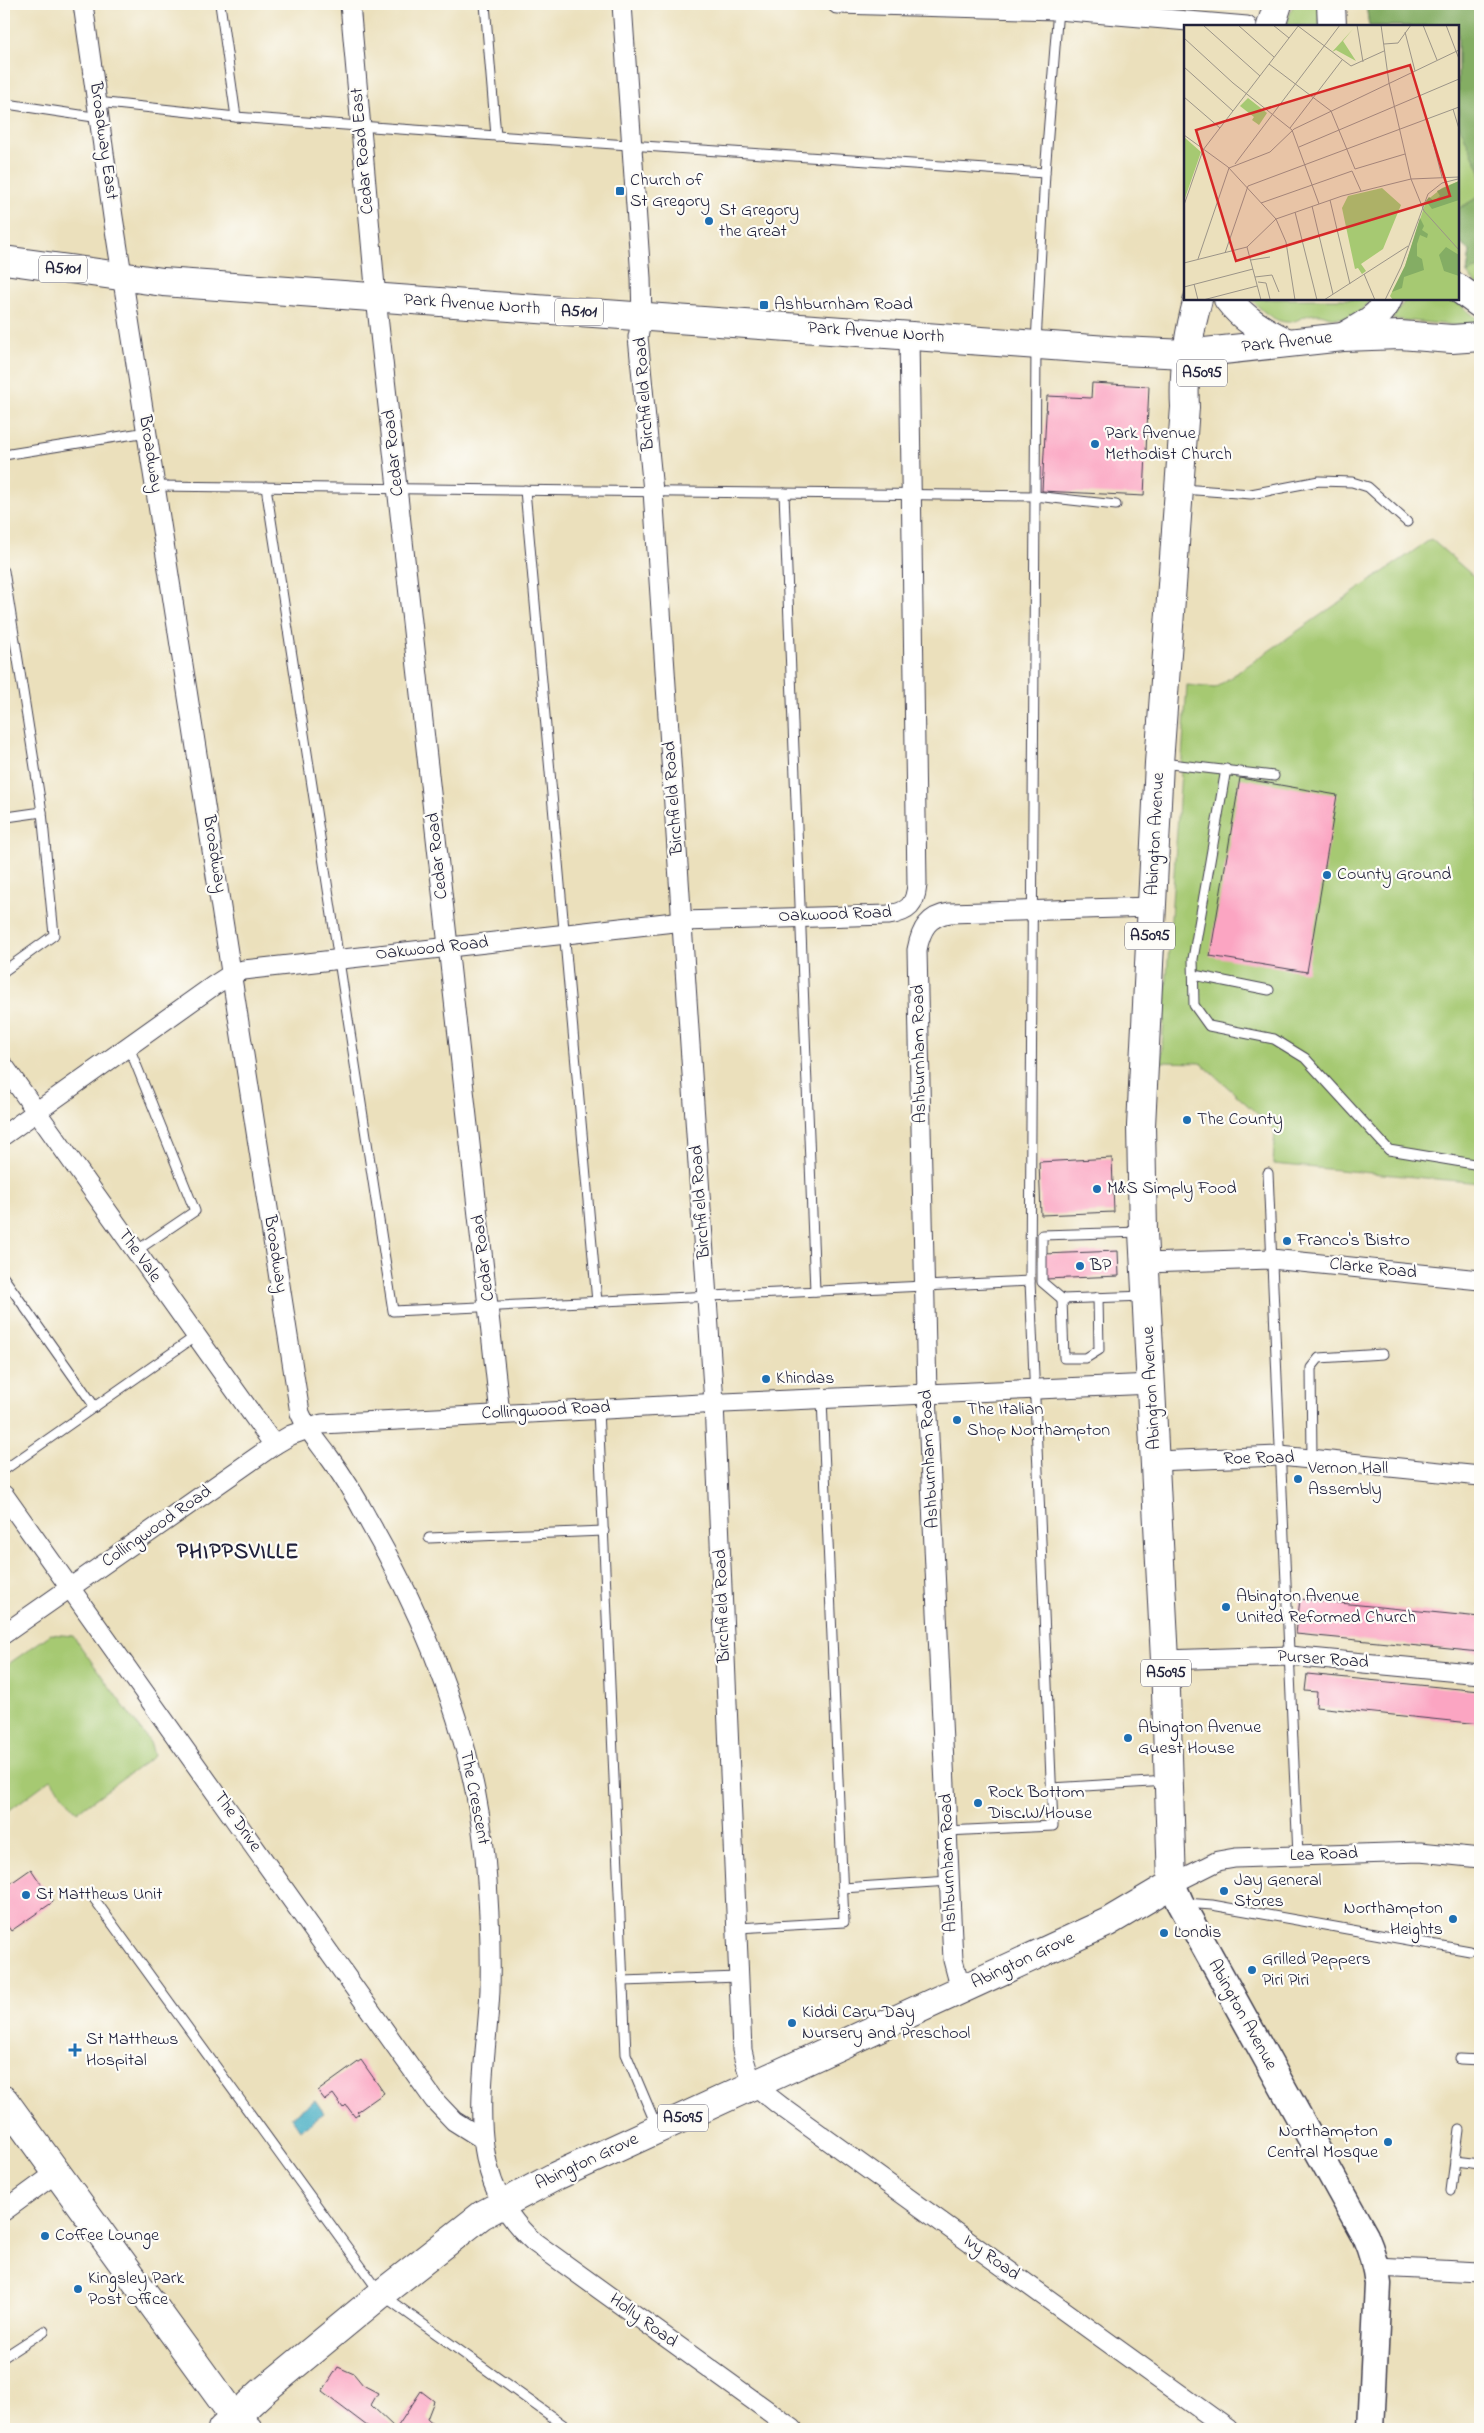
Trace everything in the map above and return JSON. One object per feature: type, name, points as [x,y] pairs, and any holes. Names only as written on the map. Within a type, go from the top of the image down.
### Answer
[{"type":"main road","points":[[1271,25],[1278,4]]},
{"type":"main road","points":[[1331,4],[1332,25]]},
{"type":"main road","name":"Park Avenue North","points":[[4,260],[123,278],[642,318],[1036,343],[1121,351]]},
{"type":"main road","points":[[1459,282],[1480,286]]},
{"type":"main road","points":[[1459,289],[1480,304]]},
{"type":"main road","name":"A5095","points":[[1121,351],[1170,334],[1184,324],[1198,300]]},
{"type":"main road","name":"Abington Avenue","points":[[1198,300],[1183,377],[1185,413],[1160,763],[1140,1126],[1176,1893],[1365,2236],[1376,2267],[1378,2284],[1371,2429]]},
{"type":"main road","points":[[1229,300],[1245,318],[1263,331],[1286,342]]},
{"type":"main road","points":[[1343,337],[1364,326],[1376,316],[1387,300]]},
{"type":"main road","name":"Park Avenue","points":[[1121,351],[1186,354],[1286,342],[1400,334],[1452,339]]},
{"type":"main road","points":[[1452,339],[1480,337]]},
{"type":"main road","points":[[1452,339],[1480,348]]},
{"type":"main road","name":"A5095","points":[[1185,413],[1196,383],[1204,371],[1230,349]]},
{"type":"main road","name":"A5101","points":[[1121,351],[1148,361],[1164,372],[1178,396],[1185,413]]},
{"type":"main road","name":"Abington Grove","points":[[235,2426],[262,2392],[482,2214],[754,2085],[1108,1922],[1176,1893]]},
{"type":"main road","points":[[4,2100],[235,2426]]},
{"type":"street","name":"Broadway East","points":[[83,4],[123,278]]},
{"type":"street","name":"Cedar Road East","points":[[350,4],[376,298]]},
{"type":"street","name":"Birchfield Road","points":[[622,4],[642,318],[638,337],[653,491],[714,1403],[742,2050],[747,2072],[754,2085]]},
{"type":"street","points":[[836,4],[1059,7],[1237,25]]},
{"type":"street","name":"Broadway","points":[[123,278],[233,973],[300,1413],[307,1429]]},
{"type":"street","name":"Cedar Road","points":[[376,298],[500,1414]]},
{"type":"street","points":[[909,336],[912,495]]},
{"type":"street","name":"Oakwood Road","points":[[4,1135],[233,973],[244,970],[683,921],[800,916],[888,915],[900,913],[911,908],[916,899],[917,885],[912,495]]},
{"type":"street","points":[[1032,910],[1152,907]]},
{"type":"street","name":"Ashburnham Road","points":[[961,1990],[953,1960],[927,1394],[917,950],[924,927],[930,919],[940,914],[1032,910]]},
{"type":"street","name":"The Vale","points":[[4,1066],[274,1445]]},
{"type":"street","name":"Clarke Road","points":[[1145,1263],[1271,1259],[1480,1280]]},
{"type":"street","name":"Collingwood Road","points":[[4,1634],[274,1445],[307,1429],[336,1422],[1152,1384]]},
{"type":"street","name":"The Crescent","points":[[307,1429],[353,1493],[390,1556],[421,1622],[448,1689],[461,1733],[485,1854],[490,1919],[490,1990],[481,2107],[481,2138],[502,2203]]},
{"type":"street","name":"Roe Road","points":[[1156,1462],[1280,1456],[1480,1476]]},
{"type":"street","name":"The Drive","points":[[4,1495],[434,2100],[454,2121],[481,2138]]},
{"type":"street","name":"Purser Road","points":[[1165,1660],[1290,1656],[1480,1674]]},
{"type":"street","name":"Lea Road","points":[[1176,1893],[1218,1861],[1245,1857],[1420,1852],[1480,1858]]},
{"type":"street","name":"Ivy Road","points":[[754,2085],[1228,2429]]},
{"type":"street","points":[[4,2211],[56,2173]]},
{"type":"street","name":"Holly Road","points":[[502,2203],[515,2226],[534,2242],[793,2429]]},
{"type":"street","points":[[1376,2267],[1480,2272]]},
{"type":"lane","points":[[220,4],[236,117]]},
{"type":"lane","points":[[485,4],[496,136]]},
{"type":"lane","points":[[947,1831],[1053,1826],[1030,1281],[1036,343],[1045,173],[1059,7]]},
{"type":"lane","points":[[6,104],[236,117],[1045,173]]},
{"type":"lane","points":[[4,455],[147,432]]},
{"type":"lane","points":[[1179,489],[1251,494],[1319,481],[1352,482],[1368,487],[1407,522]]},
{"type":"lane","points":[[155,486],[1034,496],[1116,505]]},
{"type":"lane","points":[[266,487],[393,1311],[1030,1281]]},
{"type":"lane","points":[[525,490],[597,1302]]},
{"type":"lane","points":[[784,493],[814,1292]]},
{"type":"lane","points":[[4,571],[42,812],[54,935],[4,971]]},
{"type":"lane","points":[[1160,763],[1226,769],[1274,776]]},
{"type":"lane","points":[[1226,769],[1193,959],[1194,1005],[1209,1026],[1274,1039],[1305,1058],[1389,1150],[1480,1165]]},
{"type":"lane","points":[[4,812],[7,817],[42,812]]},
{"type":"lane","points":[[1194,975],[1269,990]]},
{"type":"lane","points":[[129,1047],[194,1211],[136,1251]]},
{"type":"lane","points":[[1268,1173],[1298,1856]]},
{"type":"lane","points":[[1144,1232],[1042,1235],[1042,1282],[1062,1299],[1147,1296]]},
{"type":"lane","points":[[4,1278],[95,1407]]},
{"type":"lane","points":[[1062,1299],[1064,1358],[1086,1358],[1093,1356],[1099,1350],[1098,1297]]},
{"type":"lane","points":[[4,1470],[196,1336]]},
{"type":"lane","points":[[1312,1459],[1311,1368],[1314,1362],[1319,1358],[1383,1354]]},
{"type":"lane","points":[[736,1928],[844,1922],[822,1399]]},
{"type":"lane","points":[[598,1409],[626,2054],[658,2130]]},
{"type":"lane","points":[[429,1538],[604,1531]]},
{"type":"lane","points":[[1052,1788],[1170,1780]]},
{"type":"lane","points":[[843,1888],[949,1881]]},
{"type":"lane","points":[[90,1893],[381,2294],[569,2429]]},
{"type":"lane","points":[[1176,1893],[1212,1905],[1470,1951]]},
{"type":"lane","points":[[623,1981],[739,1977]]},
{"type":"lane","points":[[1460,2059],[1480,2060]]},
{"type":"lane","points":[[1451,2191],[1460,2130]]},
{"type":"lane","points":[[1455,2161],[1480,2164]]},
{"type":"lane","points":[[4,2358],[44,2331]]},
{"type":"green space","points":[[1293,4],[1319,4],[1320,25],[1286,25]]},
{"type":"green space","points":[[1366,4],[1480,4],[1480,288],[1467,274],[1470,251],[1459,241],[1459,25],[1369,25]]},
{"type":"green space","points":[[1366,4],[1480,4],[1480,171],[1459,124],[1459,25],[1369,25]]},
{"type":"green space","points":[[1480,196],[1480,267],[1467,274],[1470,251],[1459,241],[1459,208]]},
{"type":"green space","points":[[1252,300],[1371,300],[1361,311],[1352,316],[1341,318],[1315,314],[1291,322],[1285,322],[1279,321],[1263,311]]},
{"type":"green space","points":[[1405,300],[1454,300],[1480,321],[1480,324],[1470,327],[1392,319]]},
{"type":"green space","name":"County Ground","points":[[1431,539],[1480,582],[1480,1183],[1273,1164],[1275,1130],[1201,1063],[1161,1062],[1187,685],[1215,688]]},
{"type":"green space","points":[[51,1634],[73,1636],[151,1744],[154,1756],[77,1812],[51,1779],[4,1814],[4,1667]]},
{"type":"water","points":[[315,2100],[324,2113],[300,2130],[291,2117]]},
{"type":"building","name":"Park Avenue Methodist Church","points":[[1092,383],[1149,386],[1144,496],[1042,491],[1047,396],[1091,398]]},
{"type":"building","points":[[1240,778],[1337,795],[1307,972],[1210,956]]},
{"type":"building","points":[[1112,1158],[1114,1212],[1041,1215],[1039,1162]]},
{"type":"building","points":[[1118,1251],[1119,1276],[1045,1279],[1044,1254]]},
{"type":"building","points":[[1300,1599],[1480,1617],[1480,1652],[1296,1634]]},
{"type":"building","points":[[1307,1674],[1480,1691],[1480,1724],[1316,1707],[1317,1692],[1305,1691]]},
{"type":"building","name":"St Matthews Unit","points":[[31,1869],[53,1902],[11,1931],[4,1921],[4,1888]]},
{"type":"building","points":[[361,2060],[384,2093],[357,2112],[359,2114],[355,2117],[346,2105],[343,2108],[333,2094],[325,2100],[318,2091]]},
{"type":"building","points":[[338,2367],[354,2374],[363,2385],[378,2393],[371,2405],[396,2429],[371,2429],[322,2392]]},
{"type":"building","points":[[421,2391],[434,2401],[427,2419],[436,2427],[433,2429],[396,2429]]},
{"type":"place","name":"Church of St Gregory","points":[[620,191]]},
{"type":"place","name":"St Gregory the Great","points":[[709,221]]},
{"type":"place","name":"Ashburnham Road","points":[[764,305]]},
{"type":"place","name":"Park Avenue Methodist Church","points":[[1095,444]]},
{"type":"place","name":"County Ground","points":[[1327,875]]},
{"type":"place","name":"The County","points":[[1187,1120]]},
{"type":"place","name":"M&S Simply Food","points":[[1097,1189]]},
{"type":"place","name":"Franco's Bistro","points":[[1287,1241]]},
{"type":"place","name":"BP","points":[[1080,1266]]},
{"type":"place","name":"Khindas","points":[[766,1379]]},
{"type":"place","name":"The Italian Shop Northampton","points":[[957,1420]]},
{"type":"place","name":"Vernon Hall Assembly","points":[[1298,1479]]},
{"type":"place","name":"Abington Avenue United Reformed Church","points":[[1226,1607]]},
{"type":"place","name":"Abington Avenue Guest House","points":[[1128,1738]]},
{"type":"place","name":"Rock Bottom Disc.W/House","points":[[978,1803]]},
{"type":"place","name":"Jay General Stores","points":[[1224,1891]]},
{"type":"place","name":"St Matthews Unit","points":[[26,1895]]},
{"type":"place","name":"Northampton Heights","points":[[1453,1919]]},
{"type":"place","name":"Londis","points":[[1164,1933]]},
{"type":"place","name":"Grilled Peppers Piri Piri","points":[[1252,1970]]},
{"type":"place","name":"Kiddi Caru Day Nursery and Preschool","points":[[792,2023]]},
{"type":"place","name":"St Matthews Hospital","points":[[75,2050]]},
{"type":"place","name":"Northampton Central Mosque","points":[[1388,2142]]},
{"type":"place","name":"Coffee Lounge","points":[[45,2236]]},
{"type":"place","name":"Kingsley Park Post Office","points":[[78,2289]]},
{"type":"district","name":"PHIPPSVILLE","points":[[238,1553]]}]
